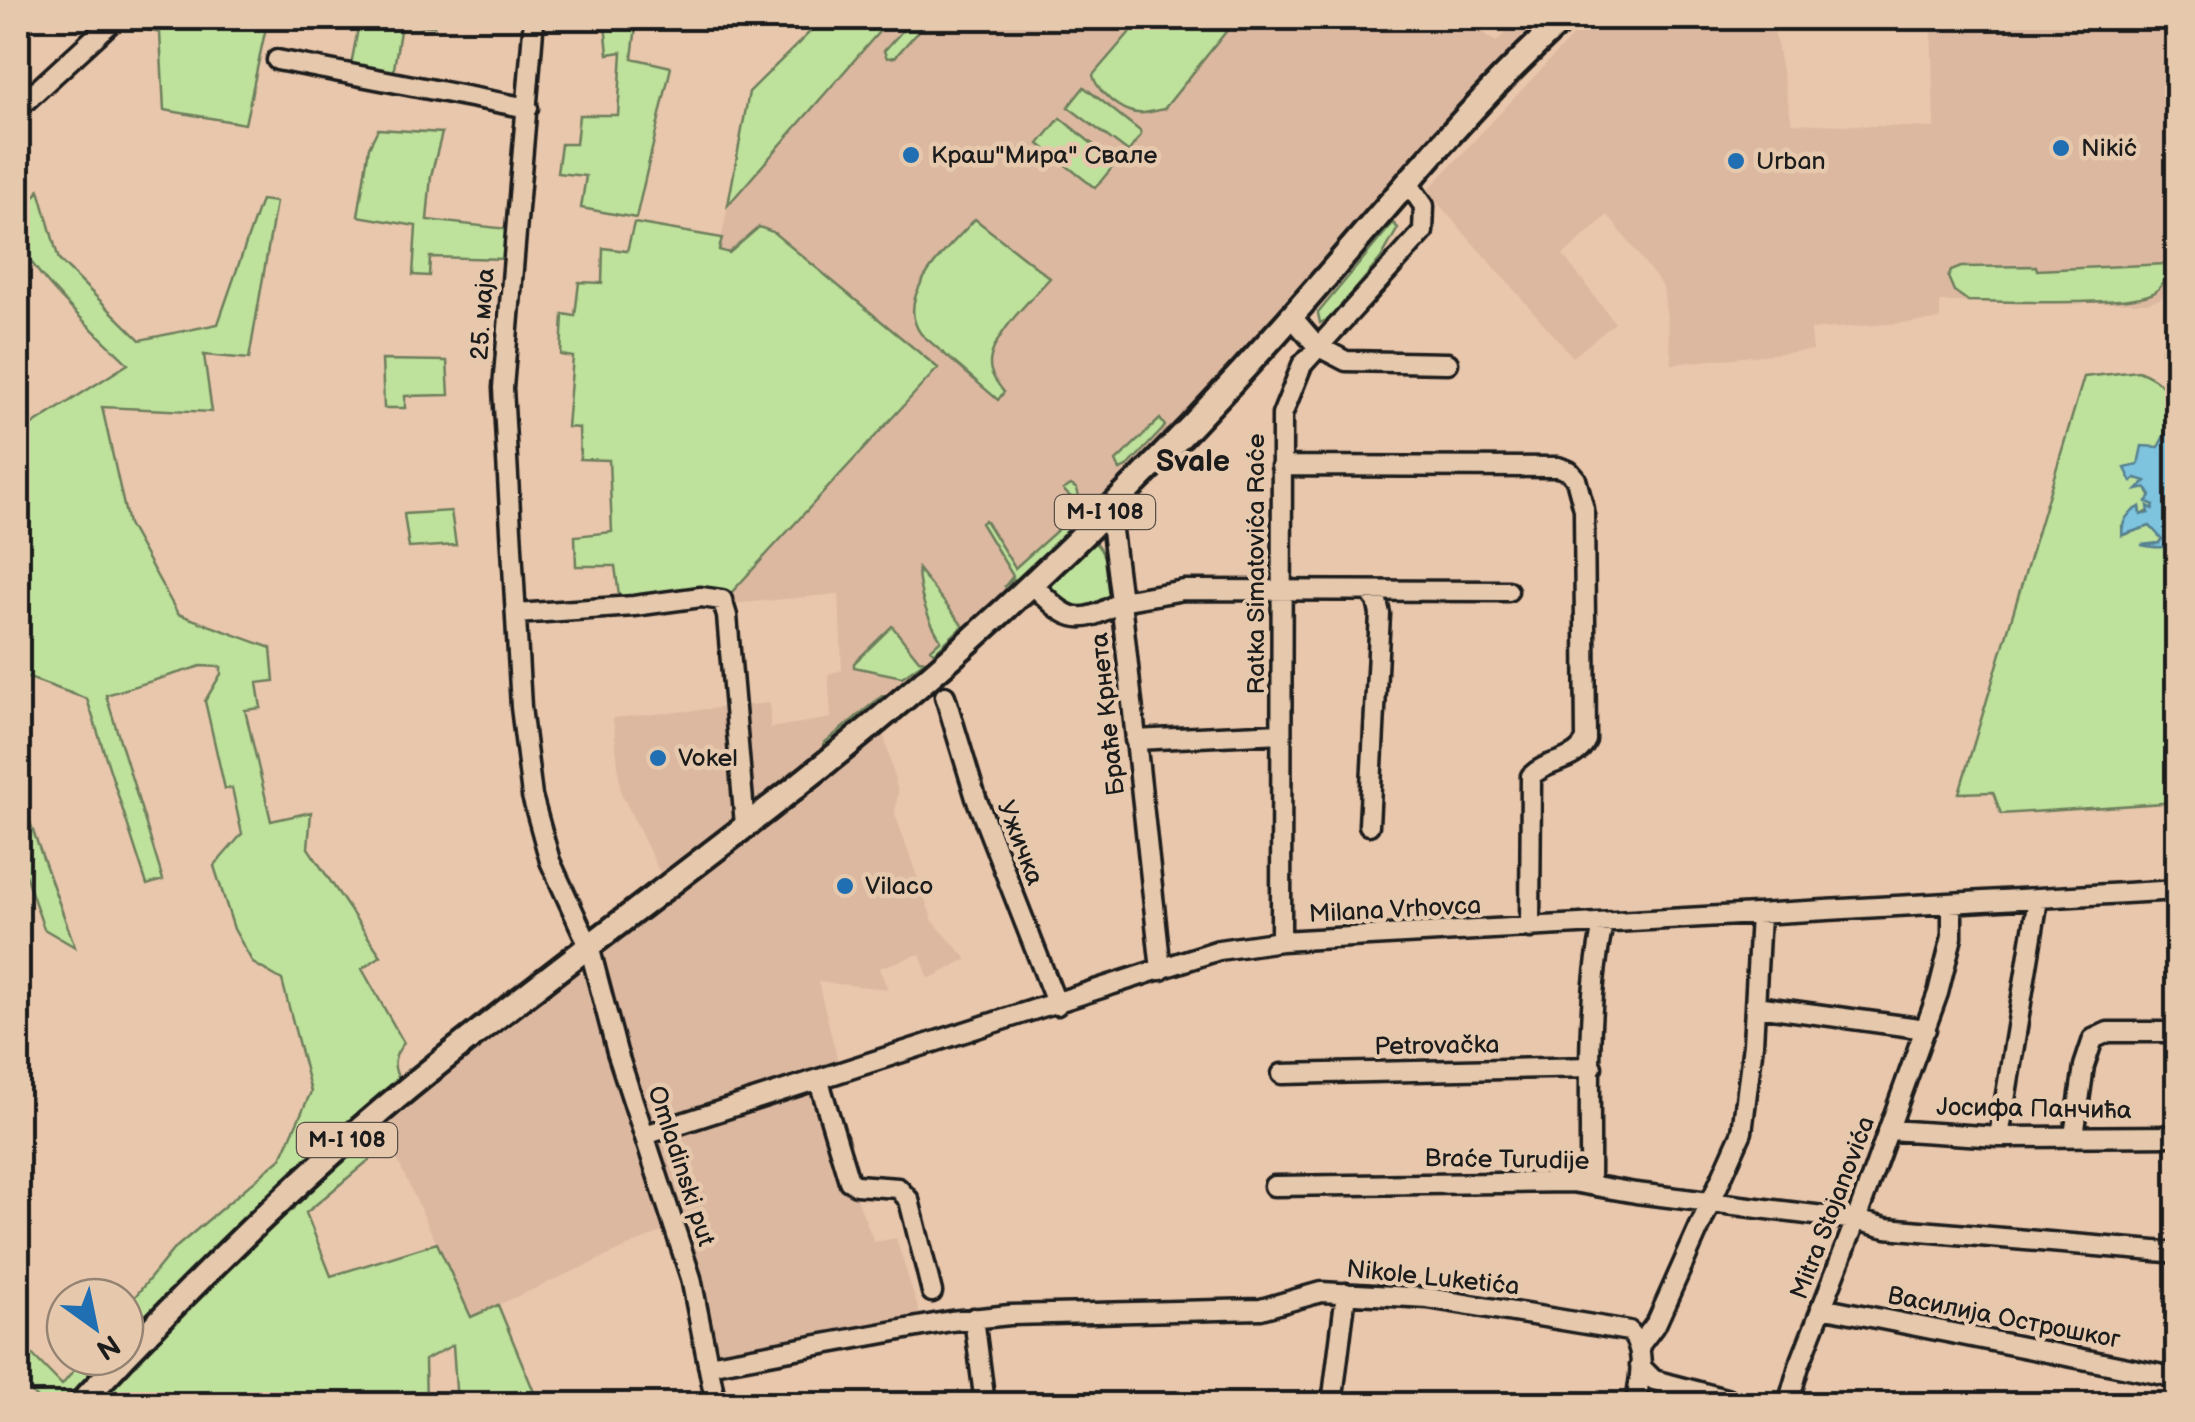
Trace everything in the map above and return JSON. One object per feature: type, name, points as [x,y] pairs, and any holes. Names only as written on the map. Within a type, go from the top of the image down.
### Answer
[{"type":"main road","name":"M-I 108","points":[[145,1336],[345,1142],[430,1070],[897,703],[1030,584],[1164,454],[1408,183],[1565,18]]},
{"type":"main road","name":"M-I 108","points":[[80,1404],[106,1377]]},
{"type":"street","points":[[18,108],[116,18]]},
{"type":"street","name":"25. маја","points":[[534,18],[503,388],[521,707],[532,796],[550,861],[589,946]]},
{"type":"street","points":[[277,60],[528,108]]},
{"type":"street","name":"Ratka Simatovića Raće","points":[[1281,941],[1282,415],[1302,365],[1414,246],[1422,232],[1424,206],[1408,183]]},
{"type":"street","points":[[1292,316],[1317,346],[1346,361],[1448,363]]},
{"type":"street","points":[[1281,466],[1558,467],[1569,471],[1576,480],[1582,492],[1585,532],[1586,740],[1576,754],[1545,764],[1531,776],[1530,928]]},
{"type":"street","points":[[1030,584],[1066,616],[1077,620],[1099,615],[1121,601],[1112,531],[1101,516]]},
{"type":"street","name":"Браће Крнета","points":[[1161,970],[1121,601],[1184,590],[1508,591]]},
{"type":"street","points":[[1369,826],[1380,614],[1378,601],[1371,593]]},
{"type":"street","points":[[516,614],[701,597],[722,600],[727,616],[745,825]]},
{"type":"street","name":"Ужичка","points":[[945,696],[976,798],[1056,1005]]},
{"type":"street","points":[[1136,740],[1282,734]]},
{"type":"street","name":"Milana Vrhovca","points":[[645,1135],[819,1082],[1218,950],[1281,941],[2178,890]]},
{"type":"street","points":[[1999,1137],[2038,899]]},
{"type":"street","name":"Mitra Stojanovića","points":[[1788,1404],[1926,1029],[1952,937],[1952,904]]},
{"type":"street","points":[[1636,1404],[1639,1346],[1657,1322],[1742,1132],[1756,1006],[1760,915]]},
{"type":"street","points":[[1590,1184],[1598,946],[1603,924]]},
{"type":"street","name":"Omladinski put","points":[[589,946],[617,1052],[694,1288],[716,1404]]},
{"type":"street","points":[[1756,1006],[1926,1029]]},
{"type":"street","points":[[2074,1136],[2084,1066],[2093,1039],[2108,1032],[2178,1032]]},
{"type":"street","name":"Petrovačka","points":[[1282,1074],[1592,1068]]},
{"type":"street","points":[[819,1082],[849,1181],[898,1188],[909,1200],[932,1292]]},
{"type":"street","name":"Јосифа Панчића","points":[[1889,1130],[1999,1137],[2178,1136]]},
{"type":"street","name":"Braće Turudije","points":[[1274,1186],[1590,1184],[1636,1194],[1856,1220],[1886,1228],[2178,1253]]},
{"type":"street","name":"Nikole Luketića","points":[[708,1365],[974,1318],[1261,1309],[1321,1292],[1428,1298],[1616,1327],[1629,1331],[1639,1346]]},
{"type":"street","points":[[1332,1404],[1346,1293]]},
{"type":"street","name":"Василија Острошког","points":[[1822,1307],[2178,1378]]},
{"type":"street","points":[[974,1318],[985,1404]]},
{"type":"street","points":[[1640,1366],[1654,1380],[1744,1404]]},
{"type":"shaded area","points":[[891,18],[1142,18],[1093,75],[1096,87],[1129,111],[1145,113],[1165,109],[1237,18],[1465,18],[1496,42],[1514,26],[1512,18],[1551,18],[1191,412],[1092,514],[843,738],[663,879],[621,793],[613,718],[770,703],[770,728],[831,718],[828,674],[842,670],[839,594],[731,604],[731,593],[938,368],[749,234],[730,253],[719,250],[728,205]]},
{"type":"shaded area","points":[[1589,18],[1772,18],[1792,123],[1934,128],[1931,18],[2177,18],[2178,167],[2173,169],[2171,209],[2173,283],[2160,299],[2147,303],[1940,302],[1940,320],[1811,330],[1813,350],[1672,364],[1663,287],[1608,215],[1563,255],[1615,323],[1573,357],[1427,191]]},
{"type":"shaded area","points":[[882,727],[898,792],[895,814],[933,921],[967,959],[929,979],[920,954],[879,968],[888,989],[818,982],[840,1069],[671,1123],[645,1116],[601,972],[605,953]]},
{"type":"shaded area","points":[[582,974],[588,984],[668,1229],[471,1317],[380,1123],[560,978]]},
{"type":"shaded area","points":[[814,1091],[874,1242],[896,1238],[921,1318],[718,1357],[658,1144]]},
{"type":"green space","points":[[125,18],[268,18],[245,124],[164,110],[160,33],[118,23]]},
{"type":"green space","points":[[360,18],[435,18],[434,26],[401,24],[393,75],[351,65]]},
{"type":"green space","points":[[637,18],[632,58],[671,67],[636,218],[581,208],[586,176],[557,173],[561,144],[576,144],[579,115],[618,115],[622,52],[608,54],[605,24]]},
{"type":"green space","points":[[824,18],[891,18],[728,205],[749,92]]},
{"type":"green space","points":[[914,18],[930,18],[895,57],[887,58],[884,51]]},
{"type":"green space","points":[[1142,18],[1237,18],[1164,109],[1147,113],[1123,109],[1098,86],[1093,75]]},
{"type":"green space","points":[[1084,87],[1140,131],[1128,152],[1068,107]]},
{"type":"green space","points":[[1060,118],[1116,163],[1095,188],[1039,144]]},
{"type":"green space","points":[[378,129],[442,133],[431,176],[427,220],[508,229],[505,259],[430,257],[429,276],[413,275],[416,226],[358,216],[369,147]]},
{"type":"green space","points":[[39,190],[59,260],[140,340],[218,324],[261,200],[276,202],[249,359],[204,355],[212,412],[102,407],[128,524],[178,614],[271,648],[274,681],[257,683],[261,708],[245,710],[271,821],[311,812],[308,848],[381,956],[362,969],[404,1043],[395,1062],[401,1083],[145,1326],[145,1284],[173,1250],[281,1158],[311,1092],[282,980],[253,963],[234,929],[214,866],[242,834],[232,788],[225,789],[205,701],[221,667],[201,666],[106,695],[163,880],[147,885],[87,699],[18,674],[18,434],[128,364],[33,264],[18,232],[25,210]]},
{"type":"green space","points":[[975,219],[1050,278],[1014,318],[992,353],[991,372],[1004,392],[998,400],[921,334],[914,319],[914,303],[928,272]]},
{"type":"green space","points":[[634,223],[722,238],[719,250],[729,253],[759,227],[773,232],[938,368],[731,593],[620,603],[615,566],[576,566],[575,536],[612,532],[609,460],[580,459],[579,428],[567,427],[573,357],[561,355],[563,314],[575,316],[579,282],[602,283],[603,248],[627,251]]},
{"type":"green space","points":[[1393,223],[1398,228],[1381,258],[1332,318],[1320,323],[1318,313]]},
{"type":"green space","points":[[2166,264],[2164,279],[2155,292],[2122,300],[1968,301],[1954,291],[1948,277],[1961,267],[2036,266],[2037,270]]},
{"type":"green space","points":[[2178,331],[2177,372],[2166,363],[2162,352],[2166,340]]},
{"type":"green space","points":[[382,360],[447,361],[449,395],[405,396],[405,408],[384,408]]},
{"type":"green space","points":[[2138,371],[2159,383],[2172,403],[2177,404],[2177,430],[2171,424],[2158,447],[2138,466],[2135,478],[2147,481],[2139,489],[2146,488],[2153,509],[2141,515],[2140,507],[2122,526],[2123,535],[2150,526],[2162,538],[2159,543],[2146,546],[2177,542],[2177,802],[2001,814],[1993,792],[1959,793],[2084,377]]},
{"type":"green space","points":[[1160,419],[1165,426],[1162,430],[1120,470],[1116,461]]},
{"type":"green space","points":[[1071,485],[1077,489],[1079,503],[1070,529],[1050,552],[1004,587],[1013,576],[981,523],[985,520],[1015,568],[1072,517],[1072,498],[1063,490]]},
{"type":"green space","points":[[451,511],[456,545],[409,548],[404,514]]},
{"type":"green space","points":[[1093,541],[1108,571],[1108,605],[1070,611],[1049,581]]},
{"type":"green space","points":[[918,569],[963,626],[934,653],[931,649],[941,640],[925,606]]},
{"type":"green space","points":[[892,626],[919,660],[925,661],[902,677],[854,667],[854,663]]},
{"type":"green space","points":[[882,696],[887,699],[824,749],[824,743]]},
{"type":"green space","points":[[18,789],[75,947],[44,929],[18,854]]},
{"type":"green space","points":[[361,1136],[375,1155],[306,1213],[331,1276],[437,1243],[471,1317],[498,1305],[539,1404],[457,1404],[453,1345],[425,1360],[426,1404],[92,1404],[115,1377],[145,1377],[145,1346]]},
{"type":"green space","points":[[18,1340],[45,1368],[45,1377],[54,1377],[62,1385],[69,1377],[95,1377],[70,1404],[42,1404],[22,1382],[18,1383]]},
{"type":"water","points":[[2170,423],[2177,430],[2177,542],[2160,547],[2141,545],[2159,543],[2162,539],[2150,526],[2122,535],[2129,515],[2140,507],[2141,515],[2149,513],[2148,506],[2153,509],[2154,505],[2147,502],[2151,496],[2146,488],[2137,490],[2146,481],[2136,478],[2132,482],[2125,468],[2138,465],[2142,446],[2159,447]]},
{"type":"place","name":"Nikić","points":[[2061,148]]},
{"type":"place","name":"Краш\"Мира\" Свале","points":[[911,155]]},
{"type":"place","name":"Urban","points":[[1736,161]]},
{"type":"place","name":"Vokel","points":[[658,758]]},
{"type":"place","name":"Vilaco","points":[[845,886]]},
{"type":"district","name":"Svale","points":[[1193,462]]}]
